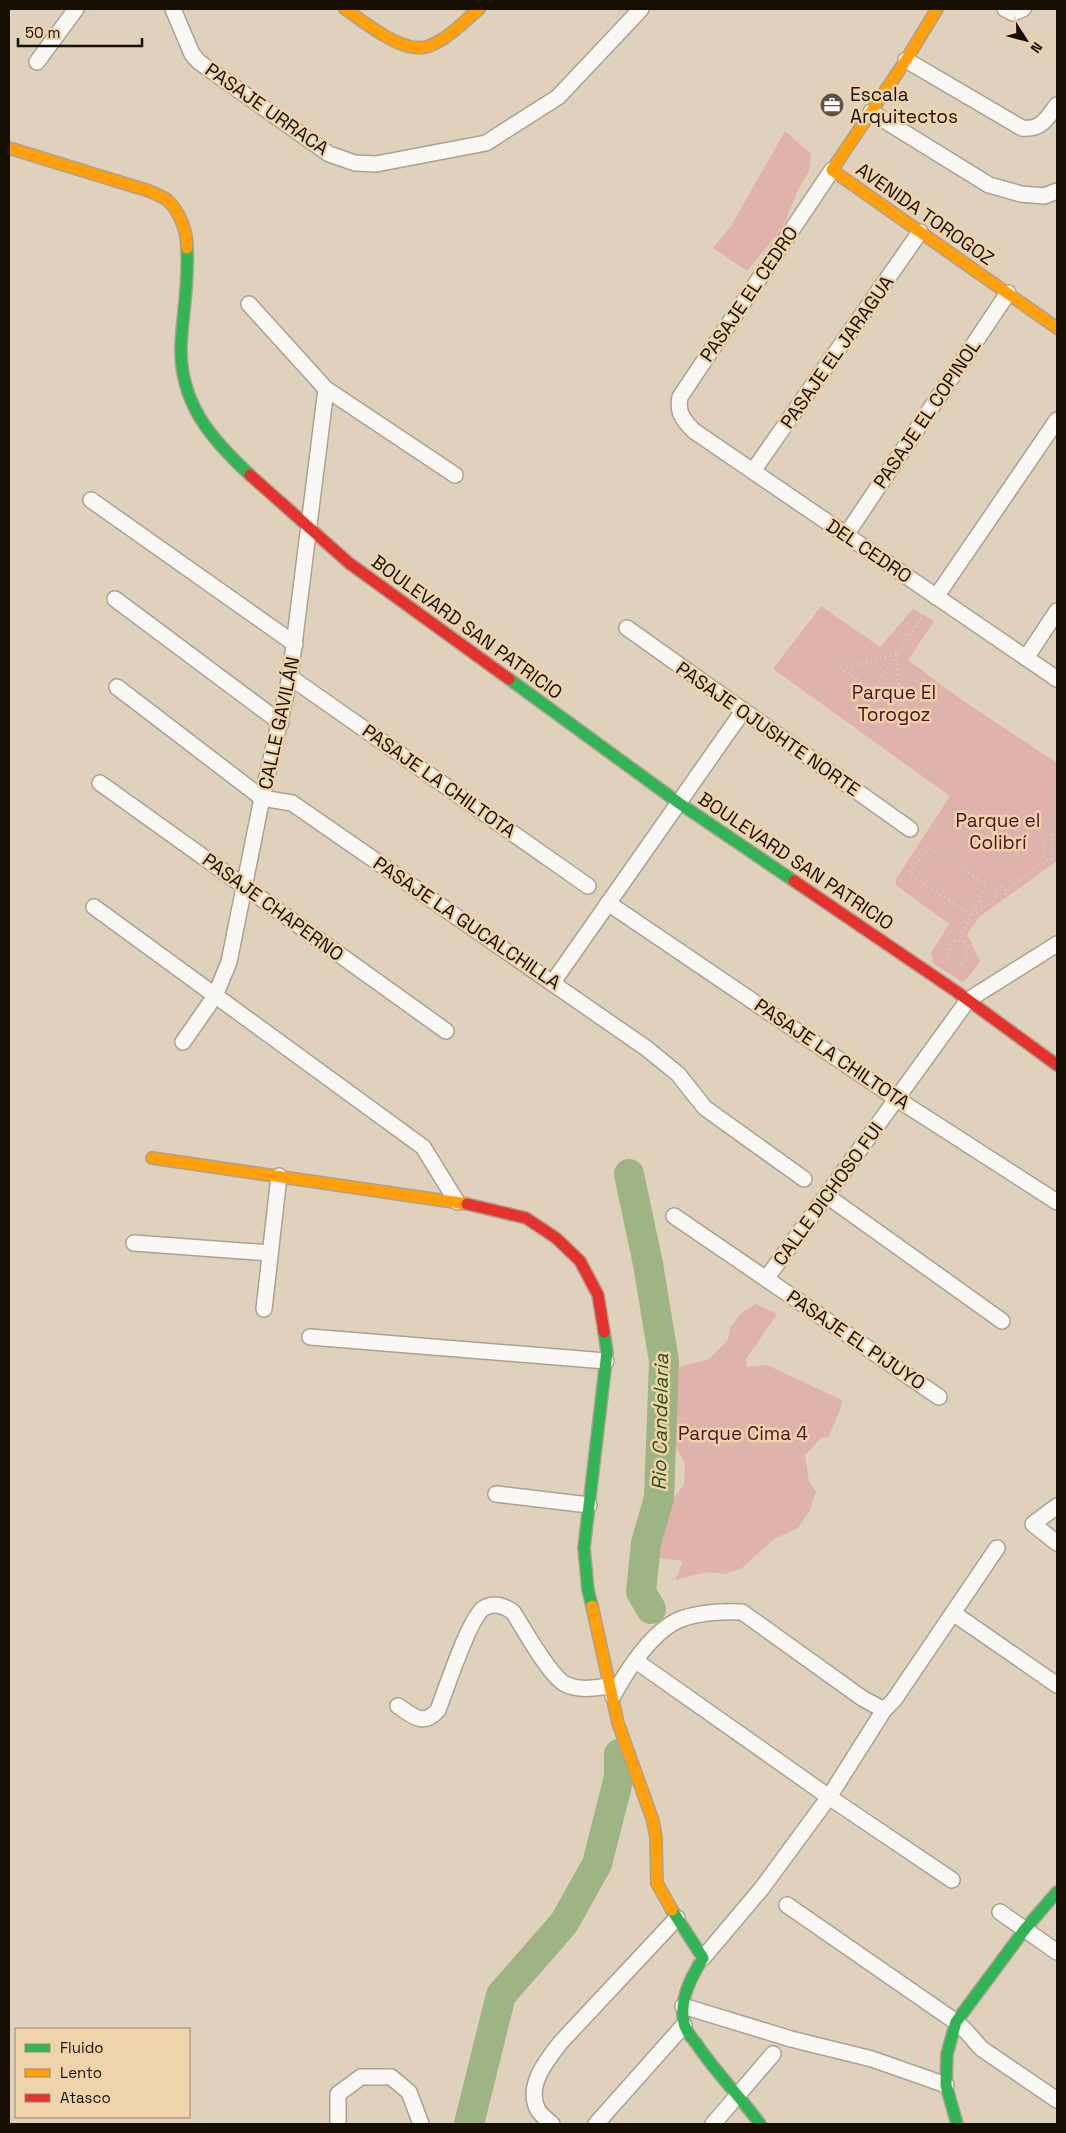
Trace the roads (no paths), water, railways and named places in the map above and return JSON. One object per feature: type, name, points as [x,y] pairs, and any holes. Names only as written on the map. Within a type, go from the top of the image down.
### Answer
[{"type":"street","points":[[37,62],[76,9]]},
{"type":"street","name":"PASAJE URRACA","points":[[173,9],[192,54],[199,62],[329,154],[355,163],[376,164],[486,142],[558,97],[641,9]]},
{"type":"street","points":[[350,10],[406,47],[424,48],[439,40],[479,9]]},
{"type":"street","name":"AVENIDA TOROGOZ","points":[[937,9],[906,60],[832,170],[1057,328]]},
{"type":"street","points":[[1005,9],[1013,13],[1023,9]]},
{"type":"street","points":[[906,60],[1022,128],[1033,129],[1043,123],[1057,105]]},
{"type":"street","points":[[871,112],[989,185],[1021,194],[1044,196],[1057,190]]},
{"type":"street","name":"BOULEVARD SAN PATRICIO","points":[[9,148],[149,190],[168,201],[179,216],[187,236],[188,256],[181,367],[186,390],[202,422],[226,454],[308,529],[349,563],[679,803],[968,1000],[1057,1065]]},
{"type":"street","name":"PASAJE EL CEDRO","points":[[683,420],[678,409],[680,397],[832,170]]},
{"type":"street","name":"PASAJE EL JARAGUA","points":[[753,472],[920,232]]},
{"type":"street","name":"PASAJE EL COPINOL","points":[[846,535],[1008,293]]},
{"type":"street","points":[[249,304],[326,389],[455,475]]},
{"type":"street","name":"CALLE GAVILÁN","points":[[183,1042],[215,996],[230,962],[262,798],[281,723],[290,677],[326,389]]},
{"type":"street","name":"DEL CEDRO","points":[[683,420],[694,431],[753,472],[1057,679]]},
{"type":"street","points":[[936,597],[1057,420]]},
{"type":"street","points":[[91,500],[295,644]]},
{"type":"street","points":[[115,599],[281,723]]},
{"type":"street","points":[[1026,658],[1057,611]]},
{"type":"street","name":"PASAJE OJUSHTE NORTE","points":[[627,628],[910,829]]},
{"type":"street","name":"PASAJE LA CHILTOTA","points":[[290,677],[588,886]]},
{"type":"street","name":"PASAJE LA GUCALCHILLA","points":[[117,687],[262,798],[292,803],[646,1048],[678,1074],[705,1108],[804,1179]]},
{"type":"street","points":[[553,982],[743,711]]},
{"type":"street","name":"PASAJE CHAPERNO","points":[[100,783],[446,1031]]},
{"type":"street","name":"PASAJE LA CHILTOTA","points":[[608,903],[897,1099],[1057,1202]]},
{"type":"street","points":[[94,907],[423,1147],[457,1202]]},
{"type":"street","name":"CALLE DICHOSO FUI","points":[[766,1279],[968,1000],[1057,944]]},
{"type":"street","points":[[152,1158],[457,1202],[526,1218],[556,1238],[580,1261],[598,1295],[607,1352],[584,1548],[588,1590],[618,1723],[653,1821],[656,1838],[657,1883],[677,1918],[704,1958]]},
{"type":"street","points":[[264,1309],[279,1176]]},
{"type":"street","points":[[827,1196],[1002,1321]]},
{"type":"street","name":"PASAJE EL PIJUYO","points":[[674,1216],[939,1397]]},
{"type":"street","points":[[134,1243],[270,1253]]},
{"type":"street","points":[[310,1337],[606,1361]]},
{"type":"street","points":[[496,1494],[588,1506]]},
{"type":"street","points":[[1057,1506],[1033,1524],[1057,1542]]},
{"type":"street","points":[[760,2124],[705,2057],[684,2025],[683,2006],[693,1973],[762,1888],[829,1797],[889,1705],[997,1548]]},
{"type":"street","points":[[398,1706],[417,1718],[425,1720],[432,1717],[438,1710],[472,1624],[483,1608],[495,1605],[504,1606],[513,1612],[552,1672],[564,1683],[576,1688],[612,1691]]},
{"type":"street","points":[[612,1691],[658,1634],[681,1619],[720,1611],[742,1612],[862,1698],[889,1705]]},
{"type":"street","points":[[953,1613],[1057,1685]]},
{"type":"street","points":[[636,1661],[829,1797],[952,1880]]},
{"type":"street","points":[[957,2124],[946,2085],[947,2054],[956,2022],[1025,1929],[1057,1892]]},
{"type":"street","points":[[787,1905],[956,2022],[967,2030],[972,2040],[982,2049],[1057,2100]]},
{"type":"street","points":[[1000,1912],[1057,1952]]},
{"type":"street","points":[[552,2124],[538,2110],[533,2096],[537,2079],[546,2061],[561,2042],[677,1918]]},
{"type":"street","points":[[683,2006],[791,2039],[872,2059],[946,2085]]},
{"type":"street","points":[[596,2124],[684,2025]]},
{"type":"street","points":[[713,2124],[773,2054]]},
{"type":"street","points":[[338,2124],[338,2094],[361,2077],[392,2077],[409,2092],[421,2124]]},
{"type":"waterway","name":"Rio Candelaria","points":[[629,1174],[648,1264],[664,1361],[659,1498],[646,1543],[641,1592],[651,1609]]},
{"type":"waterway","name":"Rio Candelaria","points":[[469,2124],[501,1995],[564,1923],[597,1864],[619,1777],[619,1754]]},
{"type":"place","name":"Escala Arquitectos","points":[[832,105]]},
{"type":"park label","name":"Parque El Torogoz","points":[[894,703]]},
{"type":"park label","name":"Parque el Colibrí","points":[[998,831]]},
{"type":"park label","name":"Parque Cima 4","points":[[743,1433]]}]
